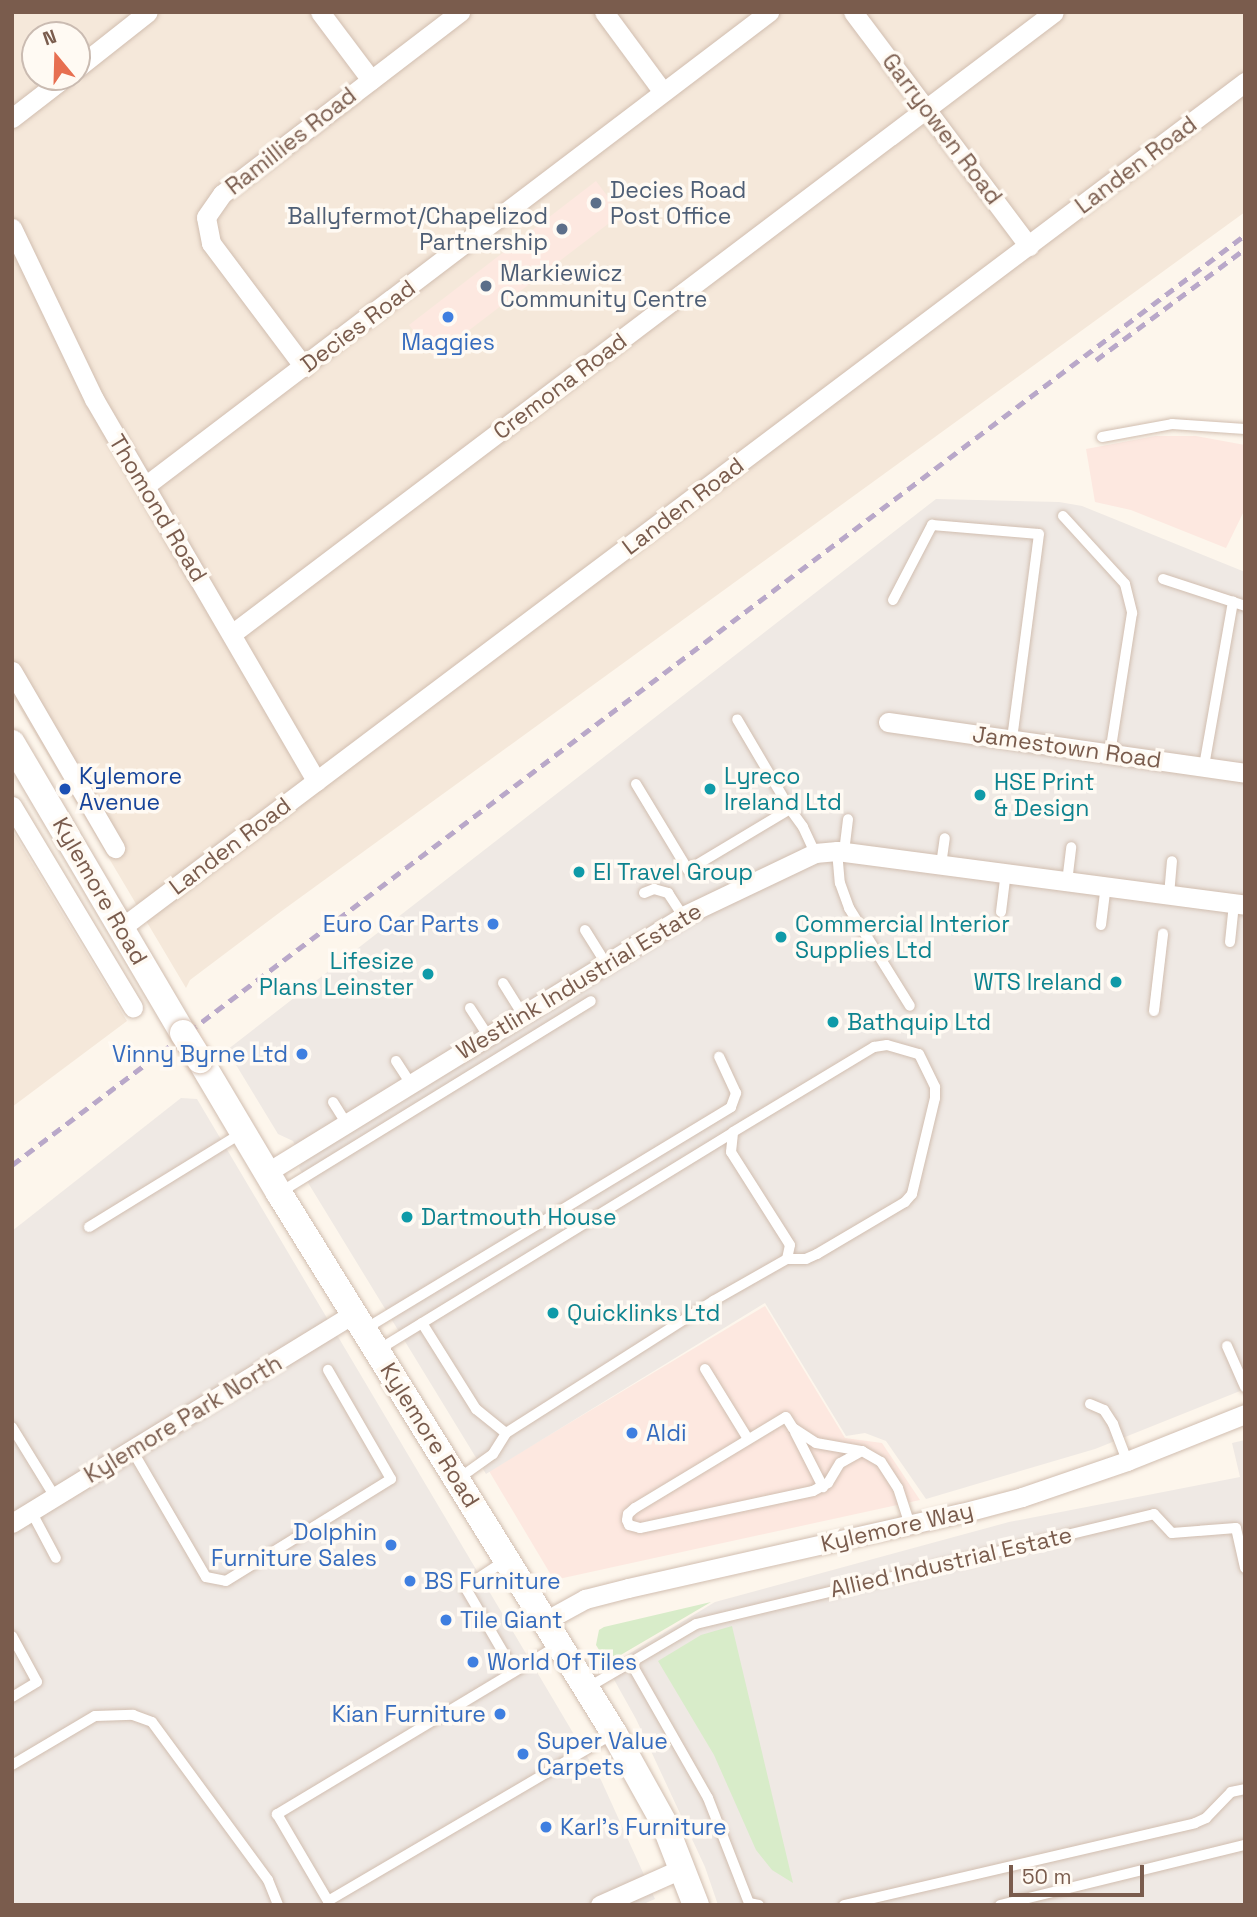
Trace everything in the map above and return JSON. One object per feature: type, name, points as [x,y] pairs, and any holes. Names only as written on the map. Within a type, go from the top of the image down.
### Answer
[{"type":"main road","name":"Kylemore Road","points":[[13,746],[272,1183],[614,1733],[664,1823],[696,1905]]},
{"type":"street","points":[[320,12],[371,80]]},
{"type":"street","name":"Ramillies Road","points":[[304,367],[211,243],[206,217],[222,194],[460,12]]},
{"type":"street","points":[[604,12],[663,92]]},
{"type":"street","name":"Decies Road","points":[[145,486],[769,12]]},
{"type":"street","name":"Garryowen Road","points":[[853,12],[1029,246]]},
{"type":"street","name":"Cremona Road","points":[[233,634],[1054,12]]},
{"type":"street","points":[[91,56],[136,16]]},
{"type":"street","name":"Landen Road","points":[[121,928],[1245,82]]},
{"type":"street","points":[[12,118],[47,91]]},
{"type":"street","name":"Thomond Road","points":[[12,228],[94,399],[233,634],[316,781]]},
{"type":"street","name":"Kylemore Road","points":[[12,671],[115,848]]},
{"type":"street","name":"Jamestown Road","points":[[888,722],[1245,773]]},
{"type":"street","name":"Kylemore Road","points":[[12,806],[128,998],[148,974]]},
{"type":"street","name":"Kylemore Road","points":[[25,826],[52,809]]},
{"type":"street","name":"Westlink Industrial Estate","points":[[272,1183],[346,1123],[683,916],[815,853],[841,852],[1240,904]]},
{"type":"street","name":"Kylemore Park North","points":[[12,1522],[132,1450],[365,1331]]},
{"type":"street","name":"Kylemore Way","points":[[545,1621],[576,1602],[597,1596],[1022,1497],[1127,1461],[1245,1414]]},
{"type":"street","points":[[600,1905],[683,1868]]},
{"type":"lane","points":[[1102,438],[1172,425],[1245,429]]},
{"type":"lane","points":[[1063,516],[1125,584],[1132,613],[1110,753]]},
{"type":"lane","points":[[893,600],[932,525],[1039,534],[1012,740]]},
{"type":"lane","points":[[1163,579],[1245,606]]},
{"type":"lane","points":[[1204,766],[1233,602]]},
{"type":"lane","points":[[737,719],[815,853]]},
{"type":"lane","points":[[636,784],[688,870],[790,809]]},
{"type":"lane","points":[[848,819],[841,852],[840,883],[849,908],[910,1006]]},
{"type":"lane","points":[[941,866],[945,838]]},
{"type":"lane","points":[[1067,882],[1071,847]]},
{"type":"lane","points":[[1169,895],[1172,861]]},
{"type":"lane","points":[[1001,912],[1006,874]]},
{"type":"lane","points":[[1101,925],[1106,887]]},
{"type":"lane","points":[[644,893],[654,890],[668,893],[683,916]]},
{"type":"lane","points":[[1230,942],[1240,904]]},
{"type":"lane","points":[[585,930],[606,964]]},
{"type":"lane","points":[[1154,1011],[1163,934]]},
{"type":"lane","points":[[503,983],[523,1015]]},
{"type":"lane","points":[[272,1183],[590,1001]]},
{"type":"lane","points":[[470,1008],[488,1036]]},
{"type":"lane","points":[[365,1331],[422,1323],[874,1047],[887,1045],[919,1054],[935,1087],[935,1098],[912,1194],[905,1202],[817,1254],[806,1259],[787,1259],[713,1301],[506,1433],[493,1454],[457,1480]]},
{"type":"lane","points":[[365,1331],[731,1107],[736,1093],[719,1057]]},
{"type":"lane","points":[[396,1061],[411,1084]]},
{"type":"lane","points":[[333,1101],[346,1123]]},
{"type":"lane","points":[[733,1132],[731,1152],[790,1245],[787,1259]]},
{"type":"lane","points":[[89,1227],[243,1133]]},
{"type":"lane","points":[[422,1323],[476,1409],[506,1433]]},
{"type":"lane","points":[[1227,1346],[1245,1387]]},
{"type":"lane","points":[[705,1369],[748,1439]]},
{"type":"lane","points":[[132,1450],[206,1577],[226,1581],[391,1479],[328,1370]]},
{"type":"lane","points":[[1090,1404],[1104,1410],[1127,1461]]},
{"type":"lane","points":[[823,1487],[786,1417],[635,1508],[628,1514],[629,1525],[640,1528],[823,1487],[840,1463],[862,1451]]},
{"type":"lane","points":[[12,1427],[55,1497]]},
{"type":"lane","points":[[793,1428],[816,1443],[862,1451],[881,1462],[898,1488],[910,1525]]},
{"type":"lane","points":[[31,1511],[56,1558]]},
{"type":"lane","name":"Allied Industrial Estate","points":[[586,1689],[696,1624],[1154,1514],[1172,1532],[1236,1528],[1245,1568]]},
{"type":"lane","points":[[506,1559],[465,1587],[514,1671]]},
{"type":"lane","points":[[12,1636],[37,1682],[12,1697]]},
{"type":"lane","points":[[559,1644],[277,1814],[327,1901],[614,1733]]},
{"type":"lane","points":[[631,1663],[708,1797],[752,1904]]},
{"type":"lane","points":[[12,1765],[95,1716],[133,1715],[152,1722],[268,1880],[278,1905]]},
{"type":"lane","points":[[844,1905],[1195,1823],[1206,1818],[1231,1792],[1245,1789]]},
{"type":"lane","points":[[1000,1905],[1245,1845]]},
{"type":"shaded area","points":[[12,12],[1245,12],[1245,212],[283,910],[190,980],[186,988],[12,695]]},
{"type":"shaded area","points":[[596,181],[621,214],[434,357],[409,325]]},
{"type":"shaded area","points":[[1155,436],[1196,436],[1245,445],[1245,509],[1226,548],[1131,510],[1095,502],[1086,449]]},
{"type":"shaded area","points":[[936,499],[1059,502],[1082,506],[1245,572],[1245,1389],[1095,1449],[926,1499],[886,1441],[865,1433],[846,1436],[765,1303],[486,1474],[299,1168],[303,1159],[293,1141],[278,1134],[227,1050]]},
{"type":"shaded area","points":[[12,830],[127,1021],[12,1107]]},
{"type":"shaded area","points":[[181,1098],[197,1099],[601,1780],[655,1899],[641,1905],[12,1905],[12,1231]]},
{"type":"shaded area","points":[[765,1306],[845,1438],[882,1443],[920,1500],[554,1580],[489,1471]]},
{"type":"shaded area","points":[[1245,1440],[1245,1905],[718,1905],[705,1867],[636,1719],[607,1667],[715,1602],[1009,1522],[1240,1477],[1232,1443]]},
{"type":"green space","points":[[711,1602],[607,1663],[596,1645],[599,1630],[604,1627]]},
{"type":"green space","points":[[732,1626],[793,1883],[772,1870],[756,1850],[714,1755],[658,1661],[701,1635]]},
{"type":"railway","points":[[12,1165],[1245,235]]},
{"type":"railway","points":[[1096,360],[1245,249]]},
{"type":"place","name":"Decies Road Post Office","points":[[596,203]]},
{"type":"place","name":"Ballyfermot/Chapelizod Partnership","points":[[562,229]]},
{"type":"place","name":"Markiewicz Community Centre","points":[[486,286]]},
{"type":"place","name":"Maggies","points":[[448,317]]},
{"type":"place","name":"Kylemore Avenue","points":[[65,789]]},
{"type":"place","name":"Lyreco Ireland Ltd","points":[[710,789]]},
{"type":"place","name":"HSE Print & Design","points":[[980,795]]},
{"type":"place","name":"EI Travel Group","points":[[579,872]]},
{"type":"place","name":"Euro Car Parts","points":[[493,924]]},
{"type":"place","name":"Commercial Interior Supplies Ltd","points":[[781,937]]},
{"type":"place","name":"Lifesize Plans Leinster","points":[[428,974]]},
{"type":"place","name":"WTS Ireland","points":[[1116,982]]},
{"type":"place","name":"Bathquip Ltd","points":[[833,1022]]},
{"type":"place","name":"Vinny Byrne Ltd","points":[[302,1054]]},
{"type":"place","name":"Dartmouth House","points":[[407,1217]]},
{"type":"place","name":"Quicklinks Ltd","points":[[553,1313]]},
{"type":"place","name":"Aldi","points":[[632,1433]]},
{"type":"place","name":"Dolphin Furniture Sales","points":[[391,1545]]},
{"type":"place","name":"BS Furniture","points":[[410,1581]]},
{"type":"place","name":"Tile Giant","points":[[446,1620]]},
{"type":"place","name":"World Of Tiles","points":[[473,1662]]},
{"type":"place","name":"Kian Furniture","points":[[500,1714]]},
{"type":"place","name":"Super Value Carpets","points":[[523,1754]]},
{"type":"place","name":"Karl's Furniture","points":[[546,1827]]}]
